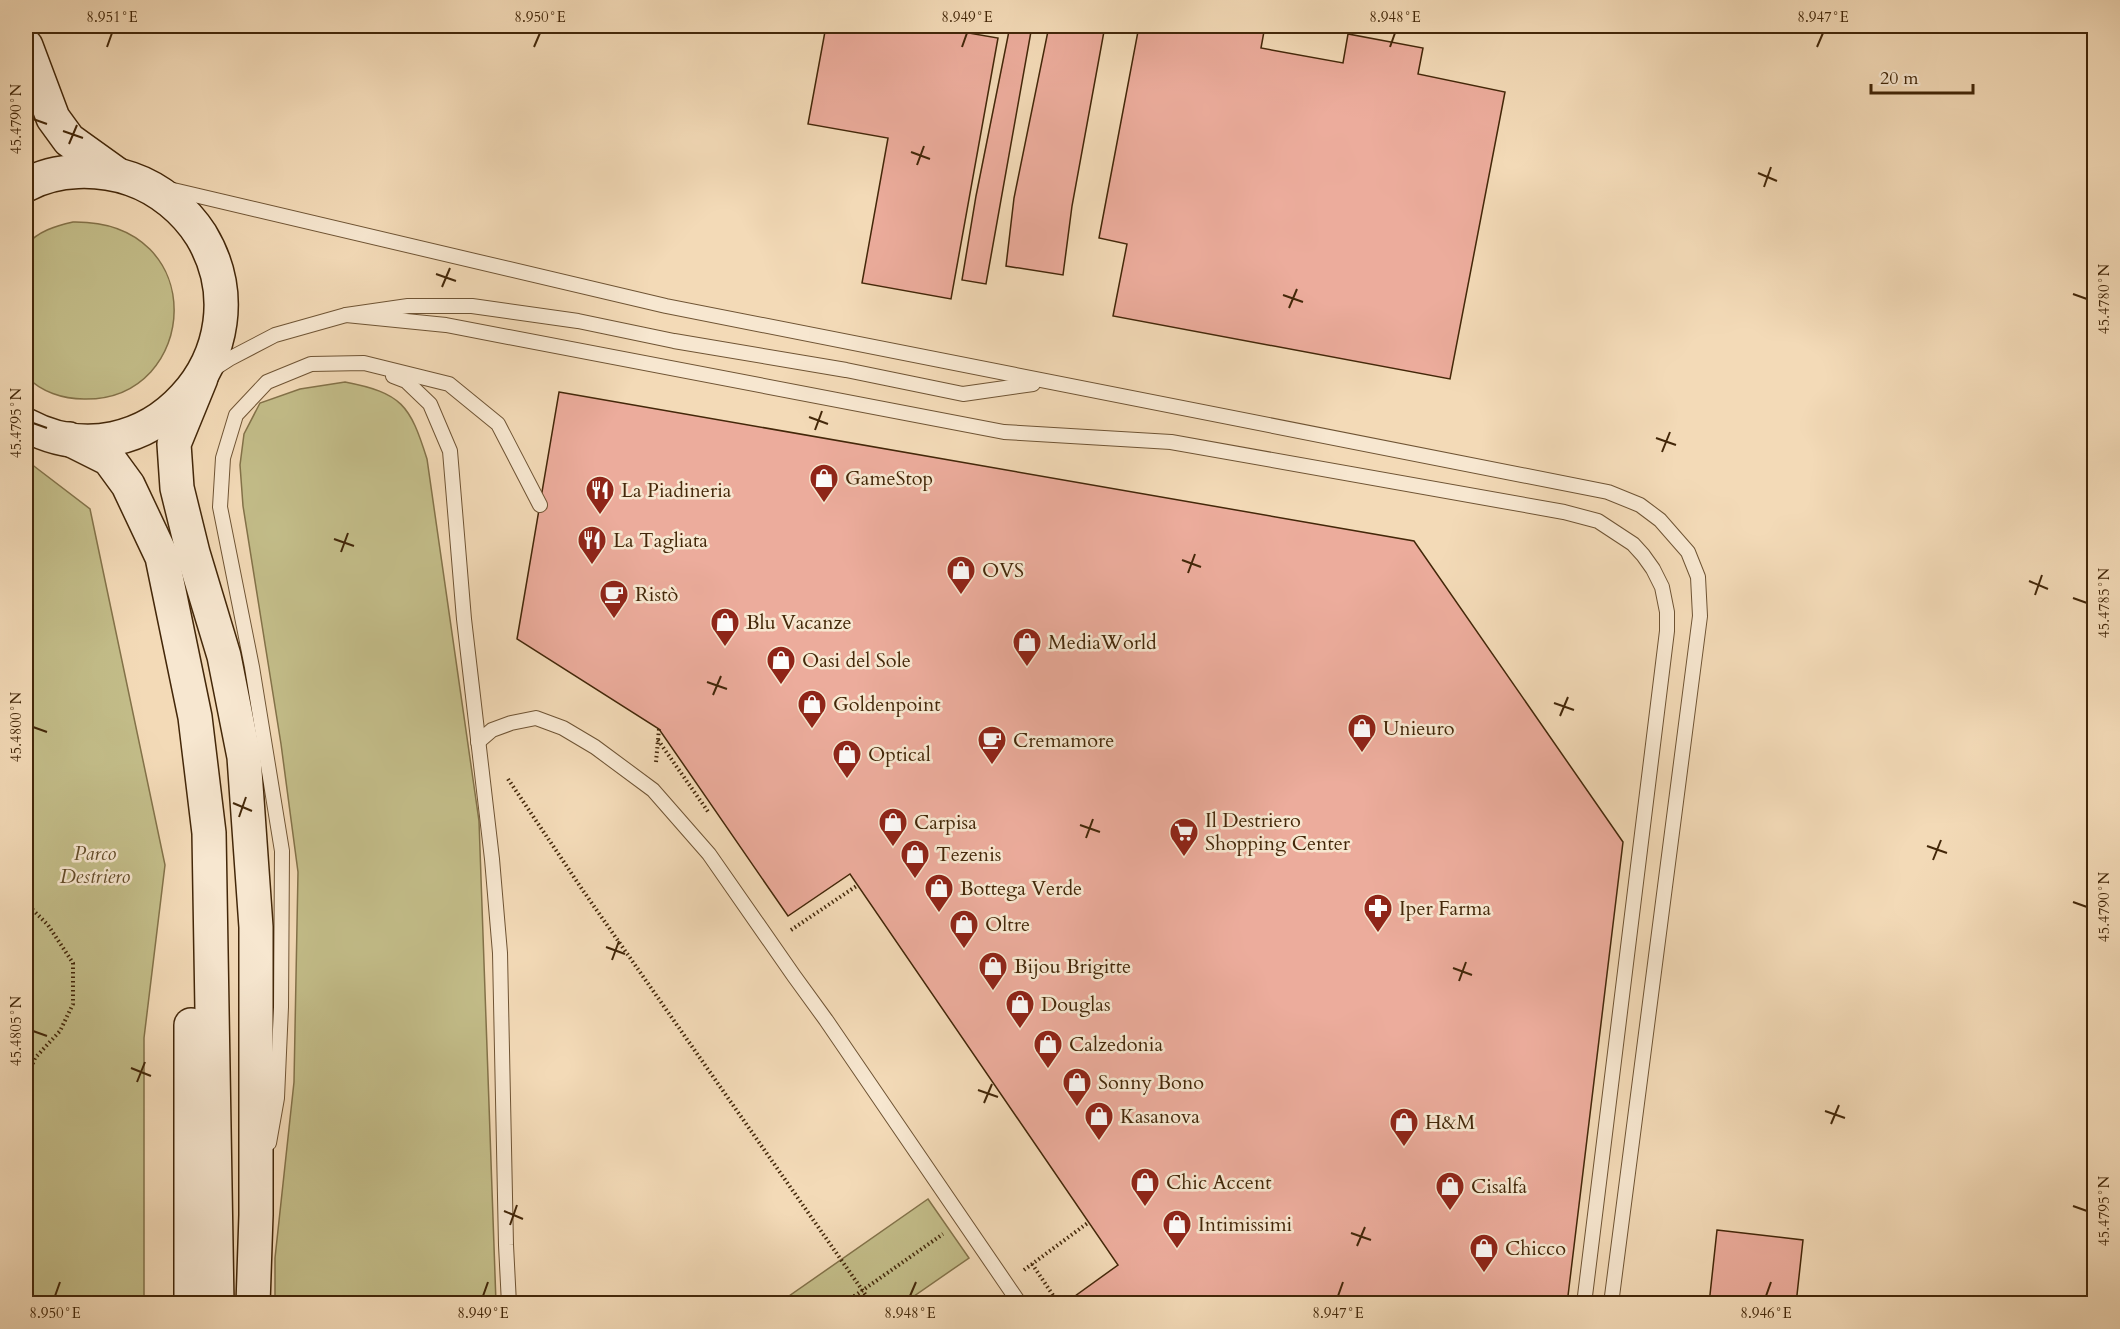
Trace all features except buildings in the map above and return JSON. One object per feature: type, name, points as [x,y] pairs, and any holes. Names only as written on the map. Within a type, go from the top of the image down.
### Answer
[{"type":"main road","points":[[26,46],[53,118],[69,140],[128,178],[169,199],[193,222],[210,251],[220,282],[222,316],[215,349],[174,444],[177,488],[193,553],[224,656],[244,757],[256,927],[256,1215],[253,1304]]},
{"type":"main road","points":[[26,185],[57,174],[86,171],[128,178]]},
{"type":"main road","points":[[26,425],[38,432],[69,439],[100,440],[129,434],[158,421],[181,402],[201,378]]},
{"type":"main road","points":[[69,439],[109,459],[128,485],[162,557],[195,717],[209,833],[217,1304]]},
{"type":"main road","points":[[191,1304],[190,1027],[210,905]]},
{"type":"lane","points":[[128,178],[666,306],[1608,492],[1640,505],[1660,520],[1688,552],[1698,578],[1700,616],[1611,1304]]},
{"type":"lane","points":[[201,378],[228,359],[275,335],[346,315],[408,306],[472,306],[578,321],[963,394],[1047,383]]},
{"type":"lane","points":[[346,315],[446,325],[1004,432],[1171,442],[1466,493],[1598,521],[1633,544],[1653,569],[1662,587],[1667,612],[1667,631],[1584,1304]]},
{"type":"lane","points":[[364,363],[406,381],[430,404],[450,451],[463,608],[492,859],[500,953],[509,1304]]},
{"type":"lane","points":[[256,1215],[277,1098],[281,1007],[282,851],[252,667],[220,507],[223,458],[236,415],[267,382],[310,364],[364,363],[449,384],[498,424],[540,505]]},
{"type":"lane","points":[[478,742],[492,730],[536,718],[563,728],[595,747],[653,790],[709,854],[826,1020],[1020,1304]]},
{"type":"path","points":[[478,742],[502,770],[584,892],[872,1304]]},
{"type":"path","points":[[782,935],[858,885]]},
{"type":"path","points":[[26,903],[48,925],[73,963],[73,1004],[60,1031],[35,1058],[26,1080]]},
{"type":"path","points":[[843,1304],[963,1220]]},
{"type":"path","points":[[1019,1274],[1089,1222]]},
{"type":"path","points":[[1032,1264],[1059,1304]]},
{"type":"green space","points":[[73,222],[118,229],[150,249],[168,278],[174,310],[168,343],[151,372],[123,392],[84,399],[53,394],[26,376],[26,245],[36,236],[48,230]]},
{"type":"green space","points":[[345,382],[379,391],[401,404],[415,426],[427,459],[479,821],[496,1303],[275,1303],[275,1258],[294,1082],[298,872],[281,744],[243,506],[240,465],[244,434],[260,403],[300,389]]},
{"type":"green space","name":"Parco Destriero","points":[[26,460],[90,509],[165,865],[144,1038],[144,1303],[26,1303]]},
{"type":"green space","points":[[928,1199],[969,1258],[904,1303],[779,1303]]},
{"type":"place","name":"GameStop","points":[[824,504]]},
{"type":"place","name":"La Piadineria","points":[[600,516]]},
{"type":"place","name":"La Tagliata","points":[[592,566]]},
{"type":"place","name":"OVS","points":[[961,596]]},
{"type":"place","name":"Ristò","points":[[614,620]]},
{"type":"place","name":"Blu Vacanze","points":[[725,648]]},
{"type":"place","name":"MediaWorld","points":[[1027,668]]},
{"type":"place","name":"Oasi del Sole","points":[[781,686]]},
{"type":"place","name":"Goldenpoint","points":[[812,730]]},
{"type":"place","name":"Unieuro","points":[[1362,754]]},
{"type":"place","name":"Cremamore","points":[[992,766]]},
{"type":"place","name":"Optical","points":[[847,780]]},
{"type":"place","name":"Carpisa","points":[[893,848]]},
{"type":"place","name":"Il Destriero Shopping Center","points":[[1184,858]]},
{"type":"place","name":"Tezenis","points":[[915,880]]},
{"type":"place","name":"Bottega Verde","points":[[939,914]]},
{"type":"place","name":"Iper Farma","points":[[1378,934]]},
{"type":"place","name":"Oltre","points":[[964,950]]},
{"type":"place","name":"Bijou Brigitte","points":[[993,992]]},
{"type":"place","name":"Douglas","points":[[1020,1030]]},
{"type":"place","name":"Calzedonia","points":[[1048,1070]]},
{"type":"place","name":"Sonny Bono","points":[[1077,1108]]},
{"type":"place","name":"Kasanova","points":[[1099,1142]]},
{"type":"place","name":"H&M","points":[[1404,1148]]},
{"type":"place","name":"Chic Accent","points":[[1145,1208]]},
{"type":"place","name":"Cisalfa","points":[[1450,1212]]},
{"type":"place","name":"Intimissimi","points":[[1177,1250]]},
{"type":"place","name":"Chicco","points":[[1484,1274]]}]
